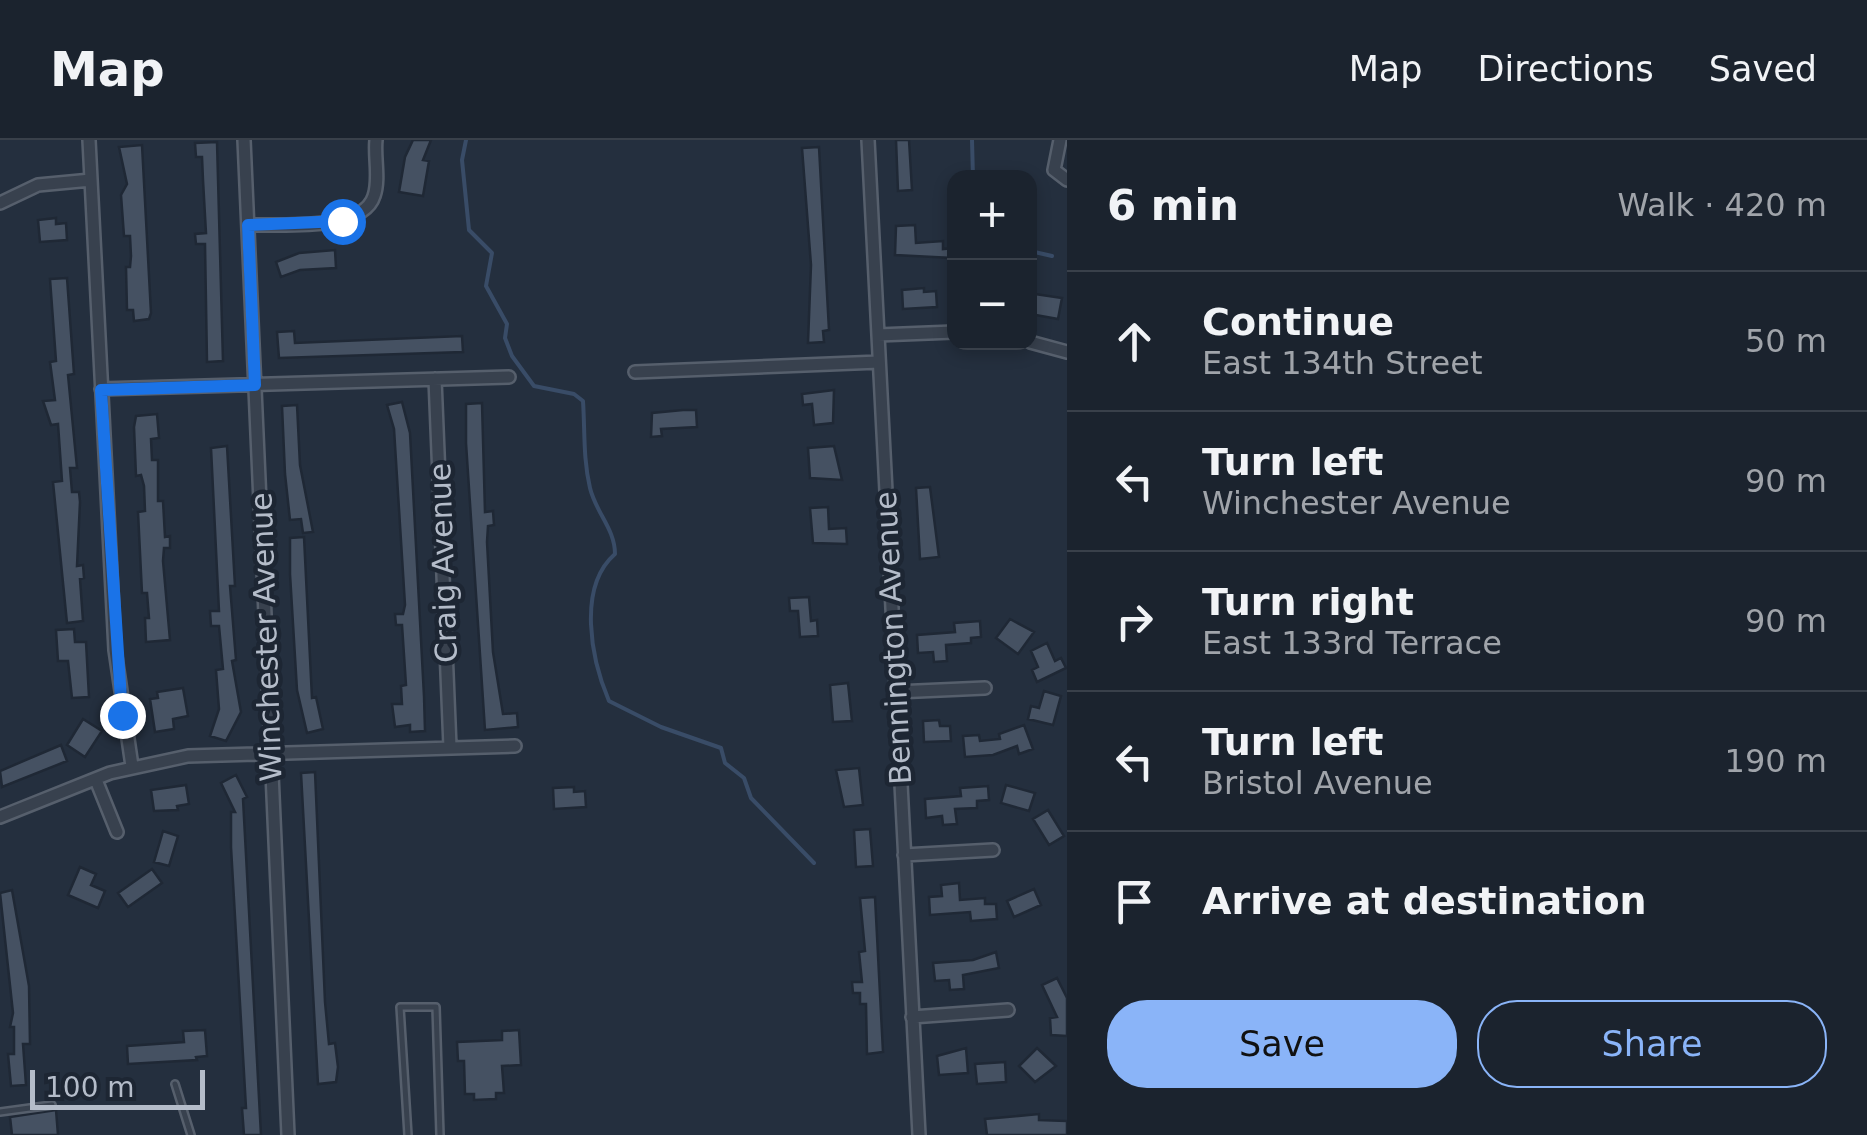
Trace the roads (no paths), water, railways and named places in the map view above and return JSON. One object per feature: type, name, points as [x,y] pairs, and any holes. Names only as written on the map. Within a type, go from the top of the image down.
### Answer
[{"type":"street","points":[[89,140],[115,650],[132,766]]},
{"type":"street","name":"Winchester Avenue","points":[[244,140],[288,1135]]},
{"type":"street","points":[[248,225],[342,221],[360,214],[376,193],[376,140]]},
{"type":"street","name":"Bennington Avenue","points":[[868,140],[919,1135]]},
{"type":"street","points":[[1060,140],[1054,160],[1065,180]]},
{"type":"street","points":[[0,203],[38,185],[91,180]]},
{"type":"street","points":[[878,335],[947,332]]},
{"type":"street","points":[[1037,344],[1067,352]]},
{"type":"street","points":[[635,372],[879,362]]},
{"type":"street","points":[[101,390],[509,377]]},
{"type":"street","name":"Craig Avenue","points":[[436,380],[450,748]]},
{"type":"street","points":[[896,692],[984,688]]},
{"type":"street","points":[[0,817],[132,766],[188,756],[515,746]]},
{"type":"street","points":[[96,780],[117,832]]},
{"type":"street","points":[[904,855],[993,850]]},
{"type":"street","points":[[912,1018],[1008,1010]]},
{"type":"lane","points":[[408,1135],[400,1008],[436,1007],[440,1135]]},
{"type":"lane","points":[[175,1084],[191,1135]]},
{"type":"lane","points":[[0,1112],[52,1106]]},
{"type":"waterway","points":[[466,140],[462,160],[469,230],[492,253],[486,286],[507,324],[505,338],[512,356],[534,386],[574,394],[583,401],[590,488],[612,537],[615,554],[596,585],[591,624],[597,665],[609,701],[661,727],[721,748],[725,763],[744,778],[751,798],[814,863]]},
{"type":"waterway","points":[[972,140],[973,170]]},
{"type":"waterway","points":[[1037,253],[1052,256]]}]
